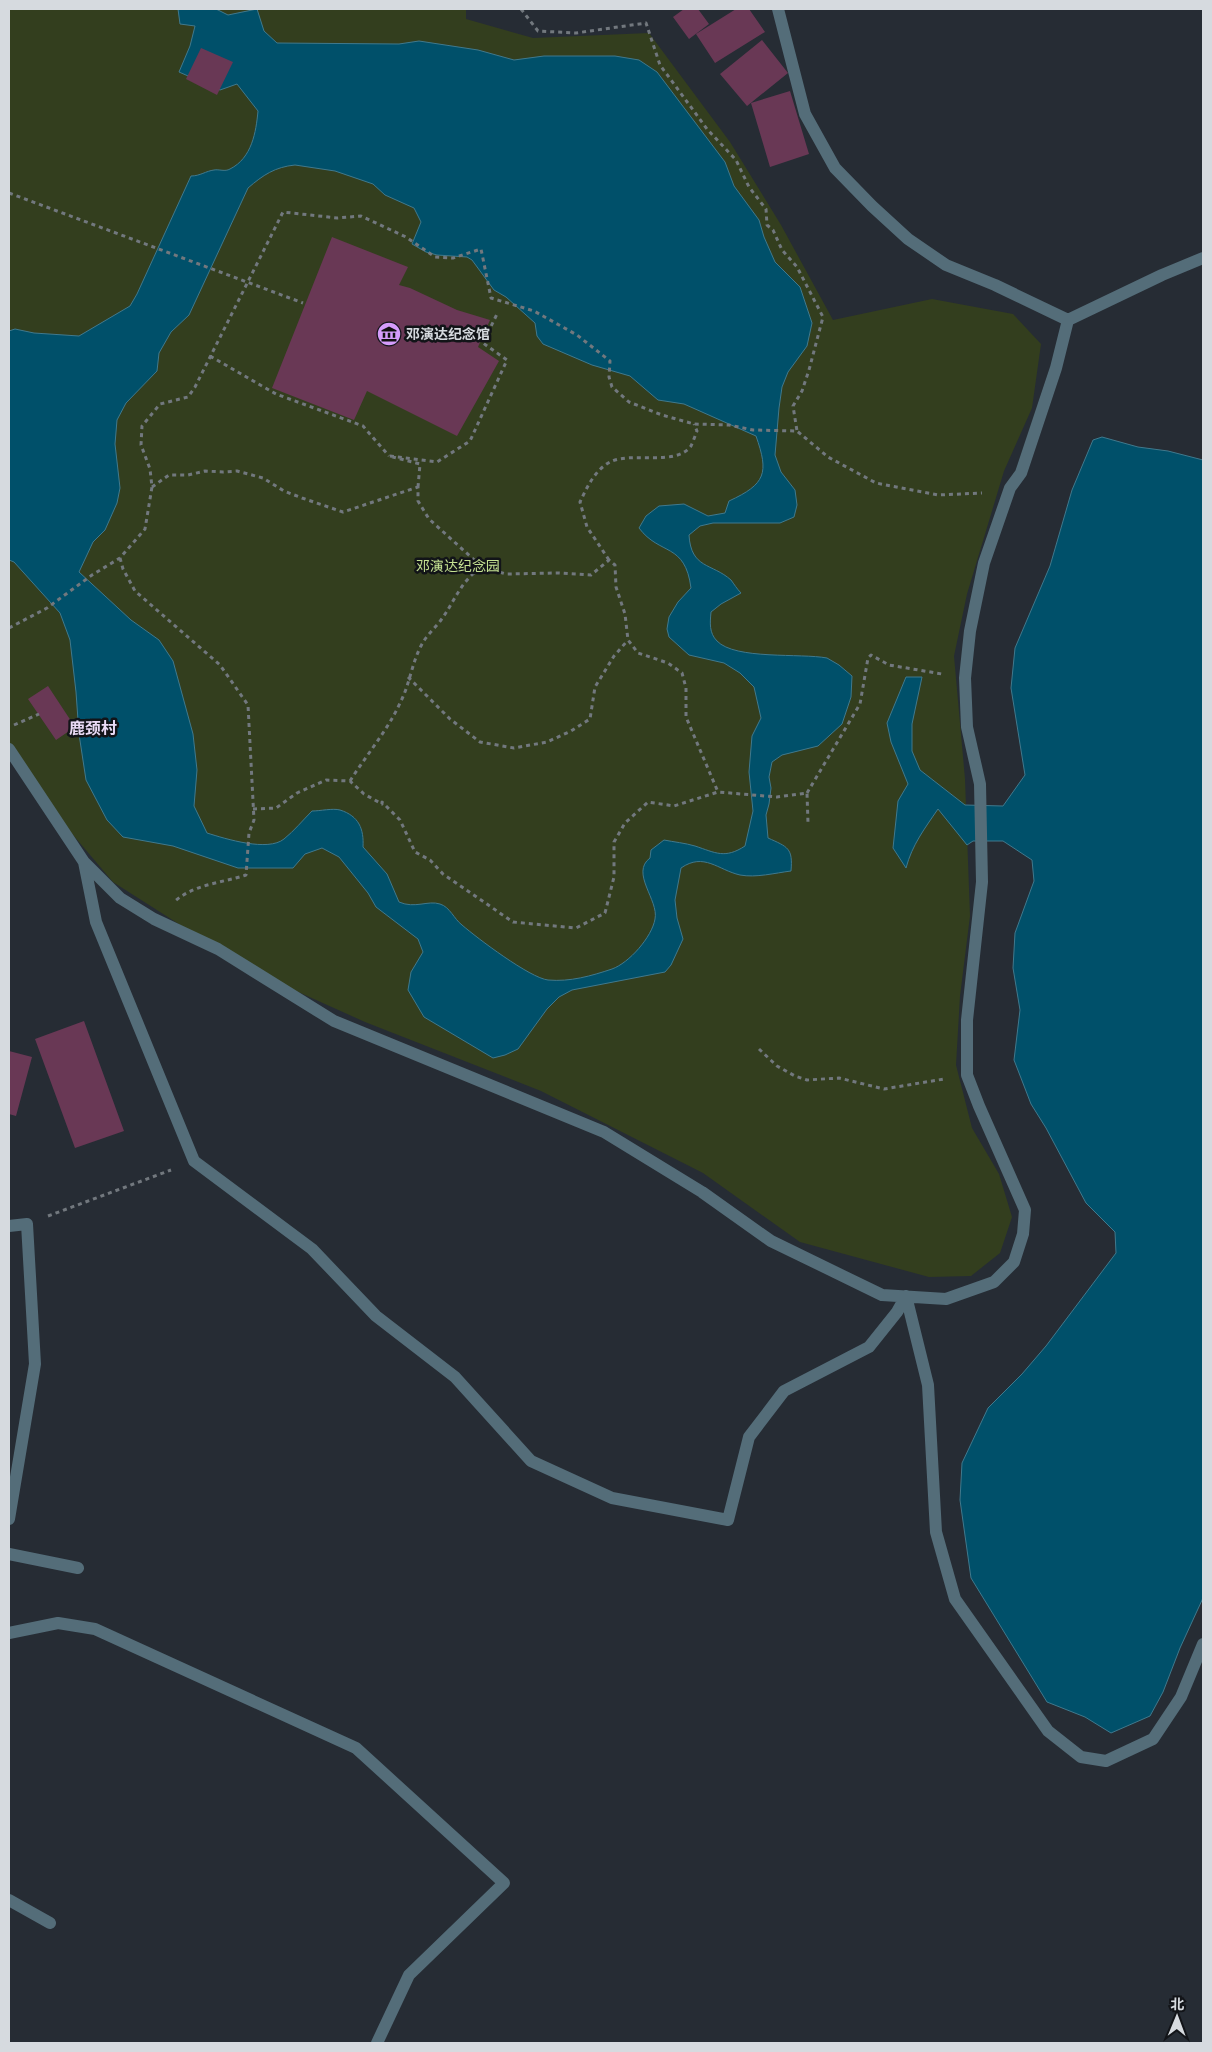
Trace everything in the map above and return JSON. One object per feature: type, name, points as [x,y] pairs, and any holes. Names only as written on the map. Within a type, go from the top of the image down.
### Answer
[{"type":"street","points":[[778,9],[805,114],[836,168],[872,206],[908,239],[946,265],[995,285],[1068,320]]},
{"type":"street","points":[[1068,320],[1162,275],[1203,258]]},
{"type":"street","points":[[9,749],[84,862],[120,898],[154,919],[218,949],[334,1021],[604,1132],[702,1192],[771,1242],[882,1294],[946,1299],[994,1282],[1014,1262],[1023,1234],[1025,1210],[978,1106],[967,1075],[967,1020],[982,882],[980,784],[967,726],[965,678],[970,630],[984,563],[1010,488],[1021,473],[1056,368],[1068,320]]},
{"type":"street","points":[[84,862],[96,922],[194,1162],[312,1249],[376,1316],[455,1377],[531,1461],[612,1498],[728,1520],[749,1437],[784,1391],[869,1347],[897,1312],[906,1296]]},
{"type":"street","points":[[9,1226],[27,1224],[35,1364],[9,1519]]},
{"type":"street","points":[[906,1296],[928,1385],[936,1532],[955,1599],[1048,1730],[1081,1757],[1106,1760],[1153,1739],[1181,1697],[1203,1644]]},
{"type":"street","points":[[9,1554],[78,1568]]},
{"type":"street","points":[[9,1633],[58,1623],[95,1629],[356,1748],[504,1883],[409,1974],[376,2043]]},
{"type":"street","points":[[9,1900],[50,1923]]},
{"type":"path","points":[[520,9],[538,31],[576,33],[646,23],[660,65],[707,129],[736,160],[749,187],[766,209],[767,225],[773,230],[782,250],[798,267],[823,317],[802,391],[793,406],[797,432]]},
{"type":"path","points":[[9,193],[303,304]]},
{"type":"path","points":[[9,628],[47,608],[92,575],[120,558],[145,529],[152,487],[150,469],[141,445],[142,426],[160,404],[188,397],[283,212],[337,218],[360,216],[406,237],[435,258],[453,258],[481,249],[491,298],[534,312],[577,335],[610,360],[609,377],[612,387],[629,402],[662,416],[694,424],[729,425],[753,430],[797,432],[828,457],[876,483],[938,495],[982,493],[1010,488]]},
{"type":"path","points":[[390,456],[437,462],[470,441],[508,360],[483,343],[497,314]]},
{"type":"path","points":[[210,356],[276,394],[363,426],[390,456],[420,464],[418,501],[429,519],[482,567],[506,574],[558,573],[590,575],[602,568],[609,560]]},
{"type":"path","points":[[694,424],[697,431],[690,447],[674,457],[633,457],[610,462],[599,470],[580,502],[587,527],[609,560],[616,565],[616,587],[625,614],[628,640],[638,653],[668,663],[682,673],[686,688],[686,717],[718,792]]},
{"type":"path","points":[[152,487],[169,475],[188,475],[204,470],[224,472],[237,470],[263,478],[293,495],[343,512],[418,487]]},
{"type":"path","points":[[120,558],[123,569],[135,591],[220,665],[248,706],[254,820],[249,833],[246,875],[203,885],[182,895],[154,919]]},
{"type":"path","points":[[350,781],[385,732],[402,699],[408,677],[422,644],[442,618],[460,586],[472,573],[482,567]]},
{"type":"path","points":[[408,677],[450,719],[480,742],[514,748],[547,742],[571,731],[590,719],[595,686],[614,656],[628,640]]},
{"type":"path","points":[[808,823],[807,793],[860,704],[868,658],[871,655],[889,665],[965,678]]},
{"type":"path","points":[[9,727],[39,714]]},
{"type":"path","points":[[253,809],[276,808],[297,793],[326,780],[350,781],[364,794],[382,804],[382,802],[400,820],[415,852],[430,860],[443,874],[506,917],[514,922],[576,928],[605,913],[614,877],[614,842],[625,823],[648,802],[674,806],[718,792],[777,796],[807,793]]},
{"type":"path","points":[[759,1049],[777,1066],[795,1076],[808,1080],[839,1078],[884,1089],[967,1075]]},
{"type":"path","points":[[27,1224],[194,1162]]},
{"type":"green space","name":"邓演达纪念园","points":[[9,9],[466,9],[466,19],[533,38],[649,33],[730,142],[781,225],[833,320],[932,299],[1013,314],[1041,344],[1032,408],[1004,471],[967,594],[954,656],[965,779],[970,916],[960,996],[956,1065],[972,1128],[999,1174],[1012,1217],[1000,1253],[971,1276],[929,1277],[800,1242],[703,1173],[541,1091],[365,1022],[294,990],[182,926],[113,882],[68,829],[9,748]]},
{"type":"water","points":[[178,9],[216,9],[228,15],[257,9],[264,31],[277,43],[399,44],[419,41],[478,50],[514,60],[544,56],[615,56],[639,60],[657,72],[725,162],[734,186],[759,220],[775,262],[800,287],[812,323],[807,346],[788,372],[782,387],[779,408],[775,455],[781,472],[795,490],[797,505],[794,517],[780,523],[713,523],[700,526],[689,535],[691,546],[698,560],[731,580],[741,593],[711,612],[711,631],[717,641],[726,647],[738,651],[769,655],[827,658],[852,676],[851,697],[842,724],[818,746],[782,755],[772,762],[769,777],[771,788],[766,815],[768,838],[788,849],[791,857],[791,871],[746,876],[732,873],[704,862],[689,864],[681,868],[675,900],[677,918],[683,939],[671,965],[665,972],[572,990],[559,997],[547,1009],[518,1049],[505,1055],[493,1058],[424,1017],[408,990],[411,972],[423,952],[418,939],[376,907],[368,893],[339,857],[322,848],[305,854],[293,868],[238,868],[173,846],[123,837],[107,820],[86,780],[79,734],[70,640],[60,613],[14,562],[9,560],[9,331],[15,329],[34,333],[79,336],[130,306],[191,176],[208,171],[230,169],[243,158],[252,144],[258,111],[237,84],[220,90],[179,72],[190,46],[195,26],[180,24]],"holes":[[[295,165],[335,171],[373,184],[385,195],[414,208],[421,222],[412,244],[426,252],[437,255],[467,257],[472,260],[494,290],[506,297],[535,323],[537,336],[543,344],[592,365],[630,376],[658,400],[684,404],[756,436],[762,459],[763,468],[761,476],[751,489],[729,501],[725,513],[708,516],[684,504],[659,506],[646,516],[639,528],[655,543],[677,556],[688,573],[691,588],[678,602],[669,617],[667,629],[669,637],[689,655],[724,663],[740,673],[754,687],[761,718],[752,736],[749,772],[753,811],[745,846],[726,854],[720,854],[691,845],[664,840],[651,850],[650,858],[645,864],[643,871],[655,912],[653,926],[639,948],[619,966],[612,969],[572,979],[548,980],[540,978],[504,957],[479,939],[459,922],[449,910],[440,904],[410,905],[399,902],[387,874],[363,847],[359,824],[352,816],[340,810],[312,811],[295,829],[277,843],[247,843],[207,833],[194,806],[197,770],[193,734],[173,661],[159,640],[131,620],[79,572],[93,542],[105,530],[117,503],[120,488],[115,444],[117,420],[126,403],[157,371],[159,353],[171,332],[189,315],[248,188],[270,172],[288,166]]]},
{"type":"water","points":[[1102,437],[1138,447],[1168,451],[1203,460],[1203,1598],[1180,1648],[1163,1692],[1150,1716],[1111,1733],[1085,1717],[1047,1702],[971,1578],[960,1500],[962,1463],[988,1408],[1022,1374],[1046,1346],[1116,1253],[1115,1232],[1086,1203],[1031,1104],[1014,1060],[1020,1010],[1013,968],[1015,933],[1034,881],[1032,860],[1003,841],[973,841],[967,845],[938,809],[915,844],[906,868],[893,848],[898,801],[908,784],[891,742],[887,723],[906,677],[922,677],[912,724],[912,751],[920,770],[965,805],[1003,806],[1025,775],[1011,688],[1015,648],[1050,566],[1072,490],[1093,440]]},
{"type":"building","points":[[684,9],[698,9],[709,24],[689,39],[673,17]]},
{"type":"building","points":[[736,9],[749,9],[765,32],[715,63],[696,34]]},
{"type":"building","points":[[762,40],[788,73],[747,106],[720,74]]},
{"type":"building","points":[[201,48],[233,62],[217,95],[186,79]]},
{"type":"building","points":[[790,91],[809,154],[770,167],[751,103]]},
{"type":"building","name":"邓演达纪念馆","points":[[332,237],[408,267],[399,285],[410,288],[457,310],[490,320],[478,347],[499,361],[457,436],[367,391],[354,420],[272,388]]},
{"type":"building","points":[[48,686],[75,727],[56,740],[28,699]]},
{"type":"building","points":[[84,1021],[124,1131],[75,1148],[35,1039]]},
{"type":"building","points":[[9,1051],[32,1057],[16,1116],[9,1114]]},
{"type":"place","name":"邓演达纪念馆","points":[[389,334]]},
{"type":"district","name":"鹿颈村","points":[[93,728]]}]
